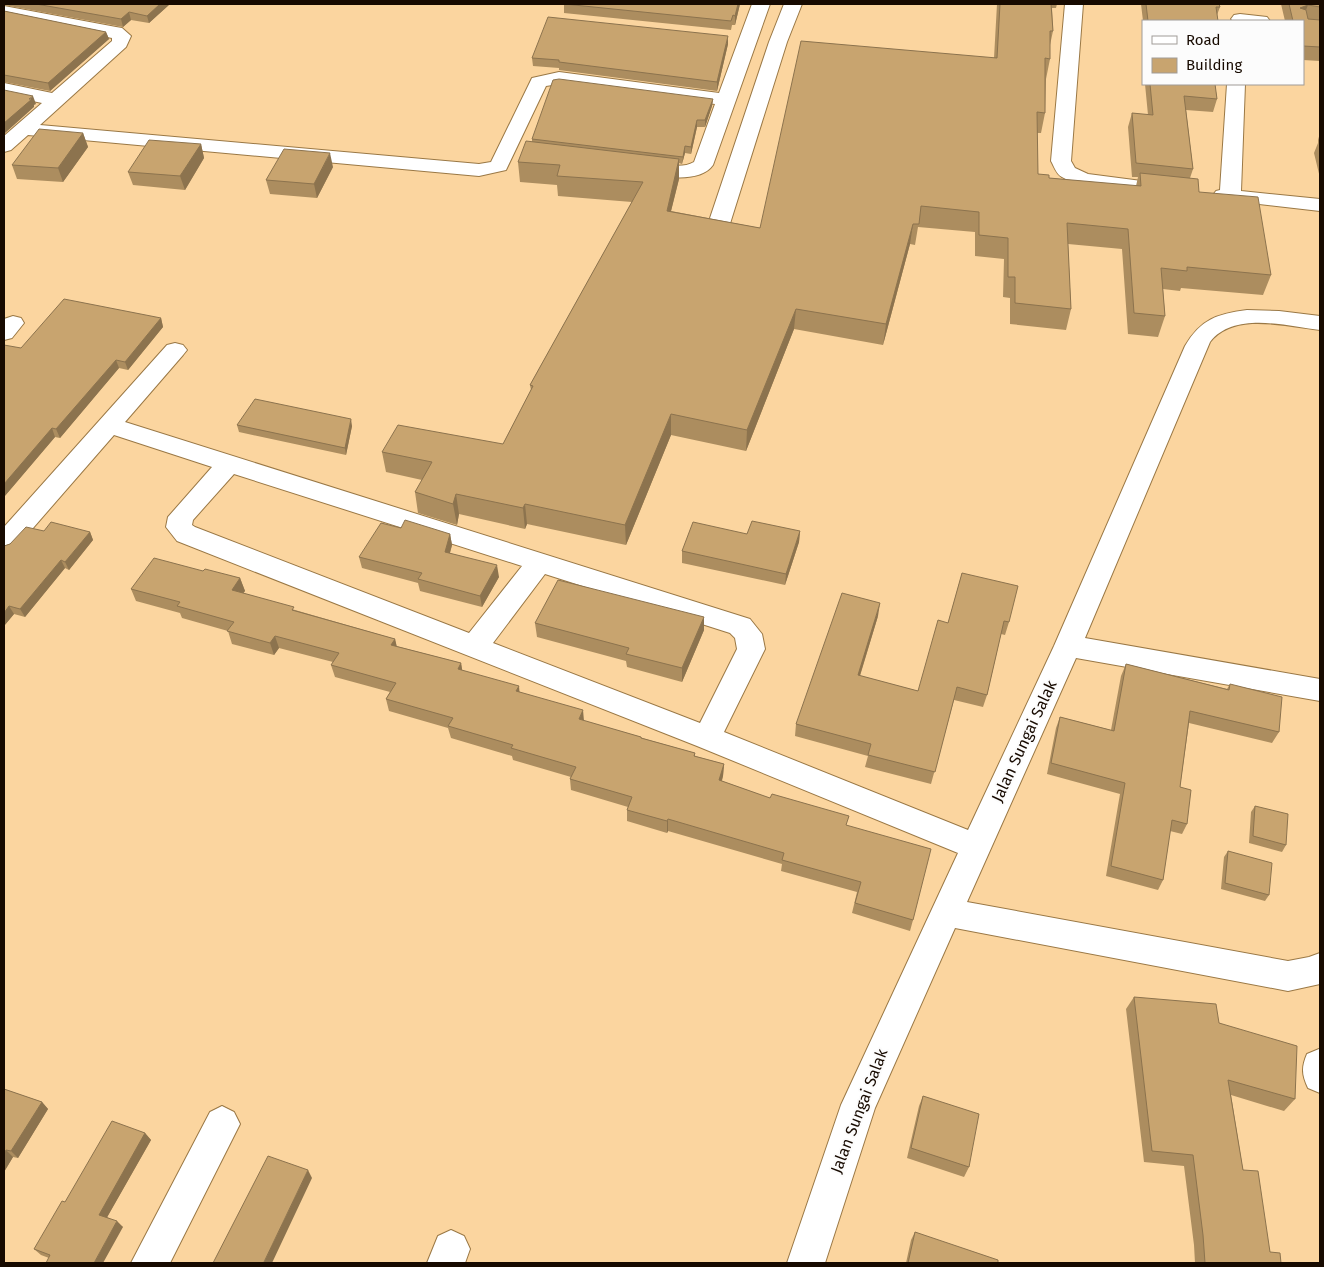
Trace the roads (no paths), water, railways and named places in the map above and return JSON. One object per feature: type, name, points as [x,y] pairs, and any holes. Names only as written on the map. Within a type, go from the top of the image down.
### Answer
[{"type":"street","points":[[620,164],[687,172],[698,169],[703,165],[761,4]]},
{"type":"street","points":[[717,230],[778,42],[793,4]]},
{"type":"street","points":[[1074,4],[1061,161],[1067,172],[1084,180],[1320,205]]},
{"type":"street","points":[[4,11],[116,32],[122,36],[120,42],[4,146]]},
{"type":"street","points":[[1240,15],[1257,20]]},
{"type":"street","points":[[730,36],[749,38]]},
{"type":"street","points":[[22,129],[479,170],[499,166],[516,152],[539,82],[547,79],[558,78],[727,100]]},
{"type":"street","points":[[1230,196],[1236,85]]},
{"type":"street","points":[[4,89],[56,100]]},
{"type":"street","name":"Jalan Sungai Salak","points":[[806,1263],[858,1105],[1068,646],[1186,366],[1201,338],[1211,328],[1222,323],[1251,317],[1270,317],[1320,323]]},
{"type":"street","points":[[4,544],[175,350]]},
{"type":"street","points":[[108,425],[740,626],[748,634],[751,649],[707,738]]},
{"type":"street","points":[[229,464],[181,517],[179,527],[186,534],[707,738],[975,846]]},
{"type":"street","points":[[474,646],[540,562]]},
{"type":"street","points":[[1068,646],[1320,690]]},
{"type":"street","points":[[945,912],[1288,976],[1311,972],[1320,968]]},
{"type":"street","points":[[150,1263],[222,1124]]}]
